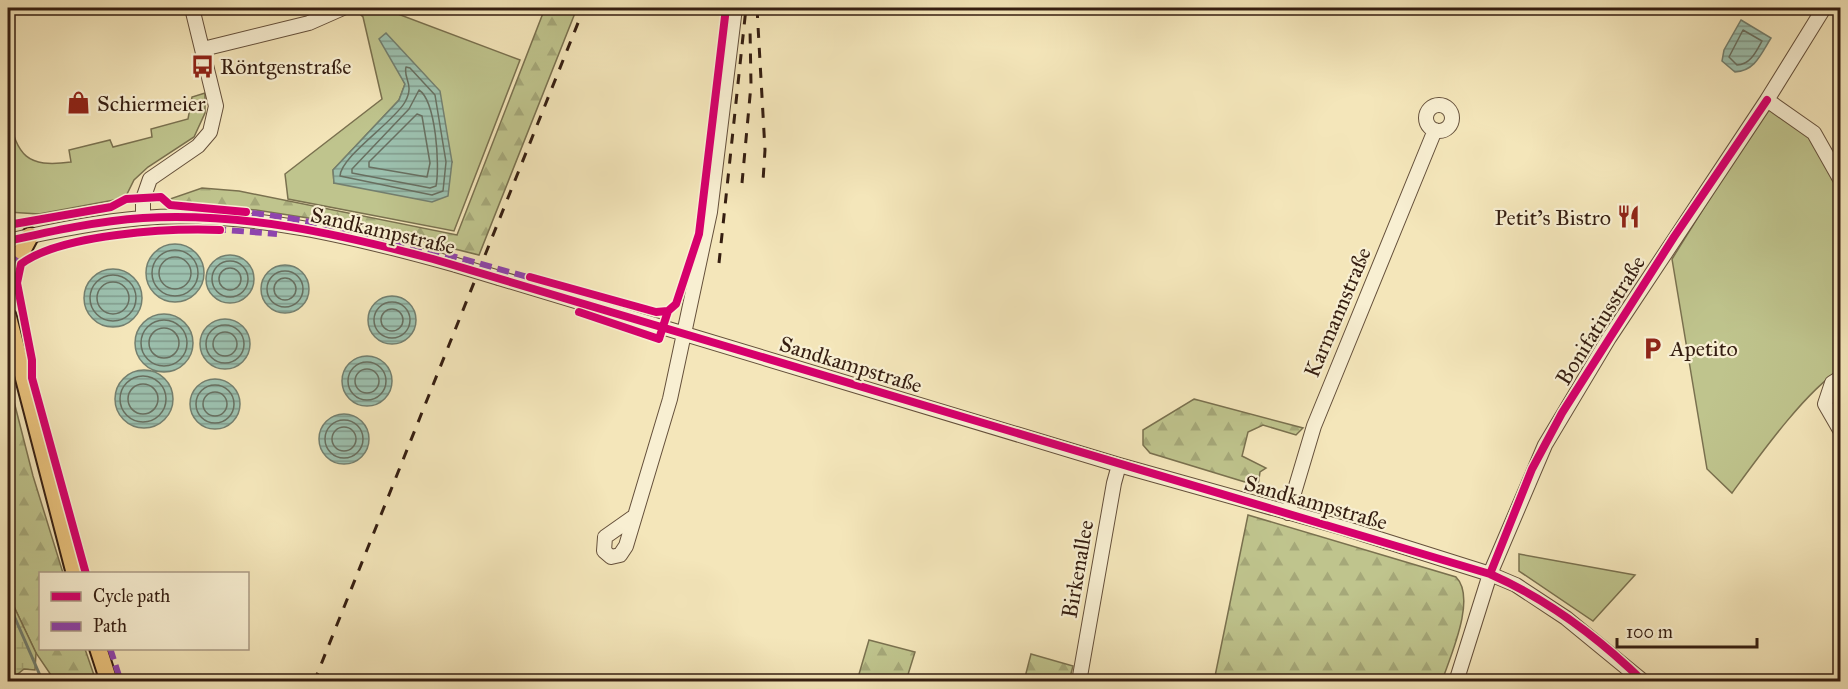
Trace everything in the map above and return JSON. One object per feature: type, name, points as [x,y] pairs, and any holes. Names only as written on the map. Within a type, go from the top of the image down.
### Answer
[{"type":"main road","points":[[8,292],[12,270],[30,236]]},
{"type":"main road","points":[[8,308],[13,337]]},
{"type":"main road","points":[[8,317],[75,572]]},
{"type":"main road","points":[[99,650],[109,681]]},
{"type":"street","points":[[143,218],[143,199],[150,179],[198,146],[210,132],[216,106],[192,8]]},
{"type":"street","points":[[203,49],[309,23],[343,8]]},
{"type":"street","points":[[632,518],[670,399],[710,212],[735,8]]},
{"type":"street","name":"Bonifatiusstraße","points":[[1456,681],[1490,574],[1532,469],[1562,413],[1674,237],[1767,100],[1824,8]]},
{"type":"street","points":[[1767,100],[1814,132],[1840,178]]},
{"type":"street","name":"Karmannstraße","points":[[1288,513],[1317,415],[1435,130]]},
{"type":"street","name":"Sandkampstraße","points":[[8,241],[143,218],[212,219],[283,225],[373,243],[456,265],[1490,574],[1516,585],[1566,618],[1644,681]]},
{"type":"street","points":[[1840,378],[1832,383],[1825,404],[1840,430]]},
{"type":"street","name":"Birkenallee","points":[[1079,681],[1119,465]]},
{"type":"green space","points":[[382,8],[520,60],[454,231],[288,199],[285,174],[382,99],[363,17],[355,9]],"holes":[[[395,64],[452,162],[334,183],[333,170],[399,100],[405,84]]]},
{"type":"green space","points":[[545,8],[577,8],[479,255],[367,227],[256,210],[174,203],[170,199],[202,188],[239,191],[457,235]]},
{"type":"green space","points":[[205,93],[205,113],[194,137],[148,167],[134,180],[125,198],[39,214],[8,212],[8,115],[16,140],[26,156],[44,163],[71,162],[69,150],[110,140],[113,147],[152,137],[151,129],[188,119],[192,97]]},
{"type":"green space","points":[[1768,105],[1811,135],[1840,187],[1840,370],[1797,409],[1732,493],[1707,469],[1672,259]]},
{"type":"green space","points":[[8,378],[33,476],[63,572],[39,572],[39,650],[85,650],[96,681],[55,681],[36,653],[8,594]]},
{"type":"green space","points":[[1194,399],[1303,428],[1296,435],[1263,425],[1248,432],[1242,456],[1266,468],[1260,472],[1258,486],[1150,453],[1143,445],[1143,430]]},
{"type":"green space","points":[[1248,515],[1456,577],[1462,587],[1463,613],[1442,681],[1214,681]]},
{"type":"green space","points":[[1519,554],[1635,575],[1593,621],[1519,571]]},
{"type":"green space","points":[[8,594],[36,653],[35,670],[24,669],[8,682]]},
{"type":"green space","points":[[869,640],[915,652],[906,681],[857,681]]},
{"type":"green space","points":[[1031,654],[1073,666],[1069,681],[1024,681]]},
{"type":"water","points":[[1741,20],[1771,38],[1753,65],[1748,69],[1735,72],[1722,61],[1724,50]]},
{"type":"water","points":[[386,33],[440,91],[452,162],[448,196],[432,202],[334,183],[333,170],[399,100],[405,84],[379,39]]},
{"type":"water","points":[[169,244],[181,244],[196,252],[204,267],[204,279],[196,294],[181,302],[169,302],[154,294],[146,279],[146,267],[154,252]]},
{"type":"water","points":[[225,255],[235,255],[247,262],[254,274],[254,284],[247,296],[235,303],[225,303],[210,292],[206,284],[206,274],[217,259]]},
{"type":"water","points":[[280,265],[290,265],[302,272],[309,284],[309,294],[302,306],[290,313],[280,313],[265,302],[261,294],[261,284],[272,269]]},
{"type":"water","points":[[107,269],[119,269],[134,277],[142,292],[142,304],[134,319],[119,327],[107,327],[92,319],[84,304],[84,292],[92,277]]},
{"type":"water","points":[[387,296],[397,296],[409,303],[416,315],[416,325],[409,337],[397,344],[387,344],[372,333],[368,325],[368,315],[379,300]]},
{"type":"water","points":[[158,314],[170,314],[185,322],[193,337],[193,349],[185,364],[170,372],[158,372],[143,364],[135,349],[135,337],[143,322]]},
{"type":"water","points":[[220,319],[230,319],[243,326],[250,339],[250,349],[243,362],[230,369],[220,369],[211,365],[204,358],[200,349],[200,339],[204,330],[211,323]]},
{"type":"water","points":[[362,356],[372,356],[385,363],[392,376],[392,386],[385,399],[372,406],[362,406],[353,402],[346,395],[342,386],[342,376],[346,367],[353,360]]},
{"type":"water","points":[[144,370],[155,372],[165,378],[171,388],[173,399],[171,410],[165,420],[155,426],[144,428],[133,426],[123,420],[117,410],[115,399],[117,388],[123,378],[133,372]]},
{"type":"water","points":[[210,379],[220,379],[233,386],[240,399],[240,409],[233,422],[220,429],[210,429],[201,425],[194,418],[190,409],[190,399],[194,390],[201,383]]},
{"type":"water","points":[[339,414],[349,414],[362,421],[369,434],[369,444],[362,457],[349,464],[339,464],[330,460],[323,453],[319,444],[319,434],[323,425],[330,418]]},
{"type":"waterway","points":[[8,602],[42,680]]},
{"type":"railway","points":[[314,682],[584,8]]},
{"type":"railway","points":[[719,263],[746,8]]},
{"type":"railway","points":[[757,8],[765,150],[763,181]]},
{"type":"railway","points":[[742,183],[751,85],[750,28]]},
{"type":"marked path","points":[[252,213],[360,232],[535,279]]},
{"type":"marked path","points":[[214,229],[277,234]]},
{"type":"marked path","points":[[8,242],[11,257],[21,264]]},
{"type":"marked path","points":[[111,650],[121,682]]},
{"type":"cycle path","points":[[530,277],[656,312],[668,311],[676,304],[699,234],[726,8]]},
{"type":"cycle path","points":[[1490,574],[1532,469],[1562,413],[1674,237],[1767,100]]},
{"type":"cycle path","points":[[8,225],[111,207],[126,199],[161,197],[170,205],[246,212]]},
{"type":"cycle path","points":[[8,241],[126,219],[217,218],[326,233],[433,259],[1490,574],[1532,595],[1572,621],[1644,682]]},
{"type":"cycle path","points":[[85,572],[32,378],[32,360],[17,283],[21,264],[39,254],[62,246],[117,235],[173,230],[220,230]]},
{"type":"cycle path","points":[[579,312],[659,339],[668,311]]},
{"type":"place","name":"Röntgenstraße","points":[[202,66]]},
{"type":"place","name":"Schiermeier","points":[[79,103]]},
{"type":"place","name":"Petit's Bistro","points":[[1629,217]]},
{"type":"place","name":"Apetito","points":[[1652,348]]}]
